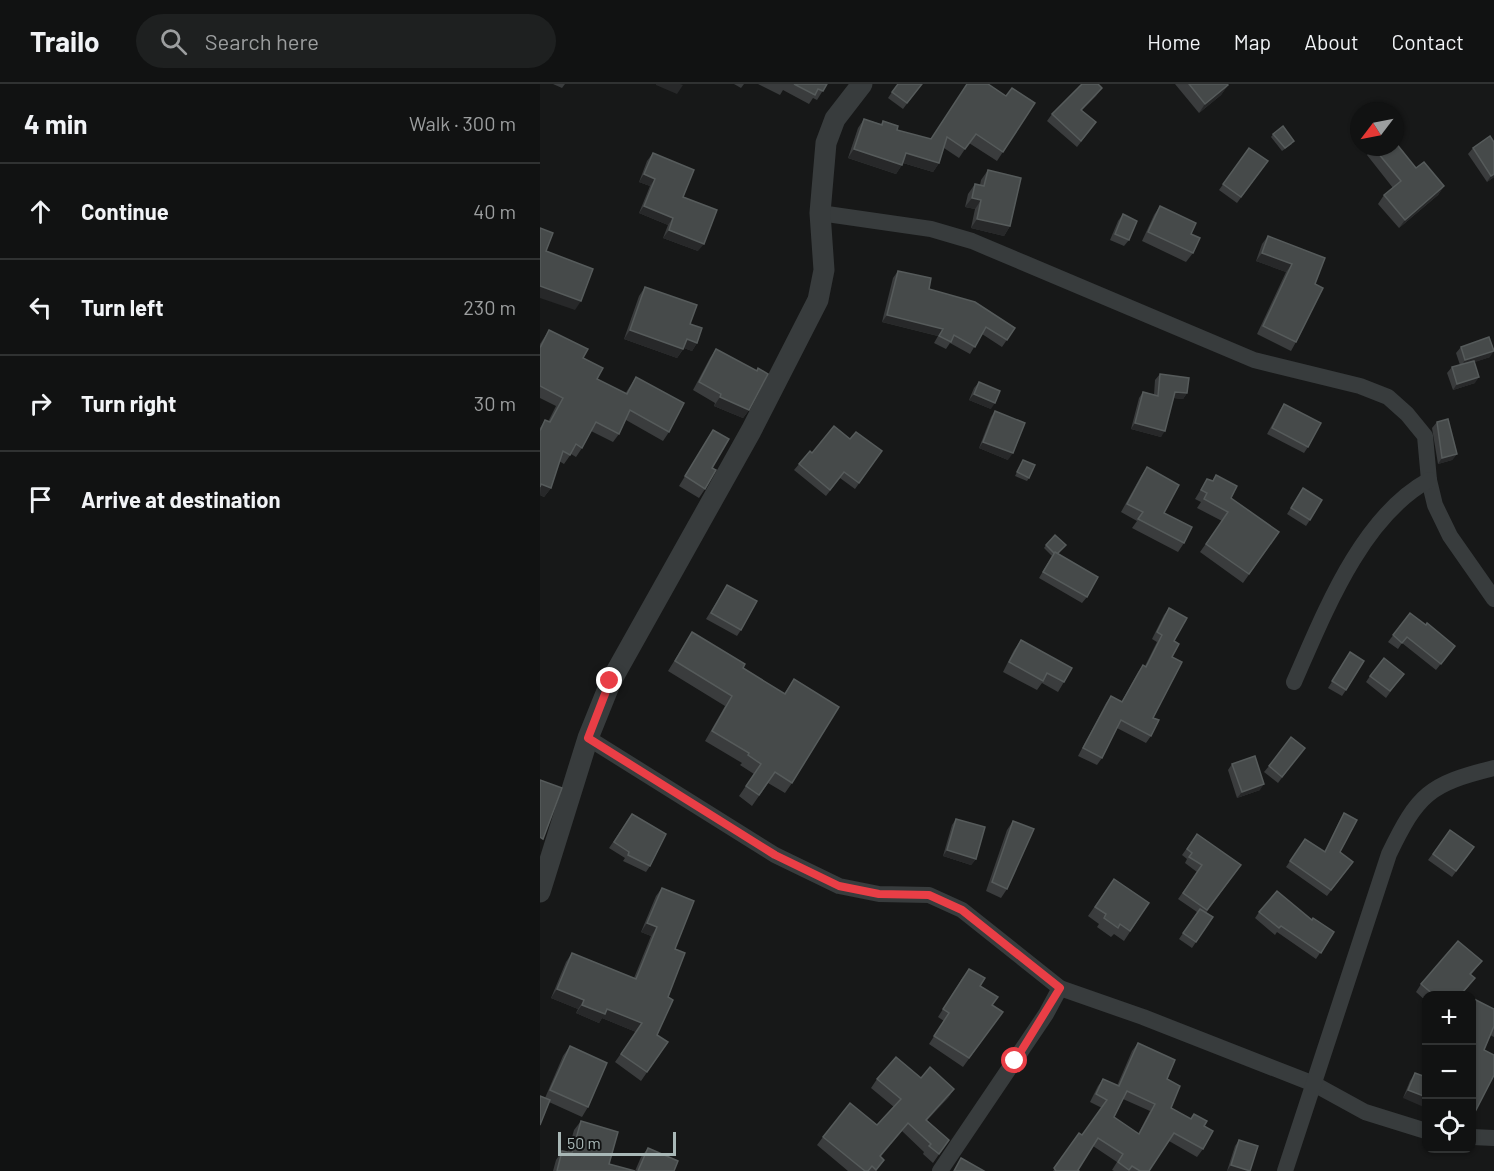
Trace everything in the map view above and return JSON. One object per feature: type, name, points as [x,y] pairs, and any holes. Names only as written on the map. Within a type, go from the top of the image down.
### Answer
[{"type":"street","points":[[540,892],[588,738],[610,681],[751,431],[810,320],[818,300],[824,270],[820,213],[826,143],[835,119],[862,84]]},
{"type":"street","points":[[820,213],[931,229],[972,242],[1254,360],[1360,386],[1388,397],[1407,414],[1425,436],[1429,480],[1435,505],[1450,536],[1494,599]]},
{"type":"street","points":[[1294,682],[1325,613],[1371,535],[1390,509],[1411,490],[1429,480]]},
{"type":"street","points":[[588,738],[775,855],[839,886],[879,894],[929,895],[962,910],[1060,988],[1143,1017],[1314,1084],[1365,1112],[1422,1130]]},
{"type":"street","points":[[1285,1171],[1389,854],[1406,819],[1421,800],[1454,778],[1494,768]]},
{"type":"street","points":[[940,1171],[1046,1014],[1060,988]]},
{"type":"street","points":[[1476,1137],[1494,1138]]},
{"type":"building","points":[[794,84],[827,84],[823,91],[818,89],[815,95]]},
{"type":"building","points":[[898,84],[922,84],[907,103],[892,92]]},
{"type":"building","points":[[967,84],[988,84],[1006,96],[1012,88],[1035,103],[1003,152],[976,134],[965,149],[947,137],[939,163],[906,153],[902,165],[854,149],[864,119],[882,125],[883,121],[898,126],[897,130],[931,139]]},
{"type":"building","points":[[1082,84],[1098,84],[1102,88],[1081,110],[1096,122],[1081,141],[1052,114]]},
{"type":"building","points":[[1189,84],[1227,84],[1228,85],[1205,104]]},
{"type":"building","points":[[1283,126],[1294,141],[1285,148],[1273,134]]},
{"type":"building","points":[[1490,136],[1494,142],[1494,174],[1491,176],[1473,148]]},
{"type":"building","points":[[1249,148],[1268,161],[1241,197],[1223,184]]},
{"type":"building","points":[[653,153],[694,170],[683,197],[717,210],[704,244],[669,230],[673,218],[644,206],[655,179],[644,174]]},
{"type":"building","points":[[1404,153],[1416,168],[1424,162],[1444,186],[1405,220],[1384,195],[1401,181],[1380,156],[1404,156]]},
{"type":"building","points":[[988,170],[1021,178],[1010,226],[977,219],[981,200],[972,198],[975,184],[984,186]]},
{"type":"building","points":[[1160,206],[1196,223],[1191,234],[1200,238],[1193,253],[1148,232]]},
{"type":"building","points":[[1123,214],[1137,221],[1129,240],[1115,234]]},
{"type":"building","points":[[540,228],[553,233],[546,251],[593,269],[581,301],[540,286]]},
{"type":"building","points":[[1268,236],[1325,258],[1315,284],[1323,288],[1296,342],[1263,326],[1292,264],[1262,253]]},
{"type":"building","points":[[898,271],[931,278],[929,289],[975,302],[1015,328],[1007,340],[986,327],[975,347],[954,335],[951,342],[939,336],[943,329],[887,315]]},
{"type":"building","points":[[645,287],[697,305],[690,324],[702,328],[697,343],[687,339],[683,349],[630,330]]},
{"type":"building","points":[[549,330],[588,349],[583,358],[603,368],[597,379],[627,394],[636,377],[684,403],[669,432],[630,410],[619,434],[596,422],[582,448],[576,444],[570,455],[563,451],[551,488],[541,484],[540,487],[540,431],[545,420],[550,422],[563,398],[540,386],[540,348]]},
{"type":"building","points":[[1489,337],[1494,351],[1465,360],[1461,347]]},
{"type":"building","points":[[716,349],[757,371],[758,368],[768,374],[749,410],[720,397],[721,394],[699,382]]},
{"type":"building","points":[[1474,361],[1479,377],[1457,384],[1452,367]]},
{"type":"building","points":[[1160,374],[1189,378],[1187,393],[1175,392],[1165,431],[1135,423],[1143,392],[1158,396]]},
{"type":"building","points":[[979,382],[1000,391],[995,403],[974,394]]},
{"type":"building","points":[[1284,404],[1321,423],[1308,447],[1272,428]]},
{"type":"building","points":[[995,411],[1025,423],[1013,453],[983,442]]},
{"type":"building","points":[[1448,419],[1457,454],[1442,458],[1437,422]]},
{"type":"building","points":[[834,426],[850,439],[856,432],[882,451],[859,483],[844,472],[830,490],[799,464],[810,451],[812,453]]},
{"type":"building","points":[[713,430],[729,439],[712,468],[716,470],[705,489],[685,476]]},
{"type":"building","points":[[1023,460],[1035,465],[1029,478],[1017,472]]},
{"type":"building","points":[[1147,467],[1179,485],[1164,513],[1192,527],[1184,543],[1138,519],[1143,512],[1127,504]]},
{"type":"building","points":[[1216,475],[1237,486],[1231,498],[1279,532],[1249,574],[1206,544],[1228,512],[1204,499],[1207,493],[1201,490],[1207,479],[1213,481]]},
{"type":"building","points":[[1303,488],[1322,500],[1310,520],[1291,508]]},
{"type":"building","points":[[1055,535],[1066,545],[1057,554],[1046,545]]},
{"type":"building","points":[[1055,552],[1098,577],[1087,597],[1043,572]]},
{"type":"building","points":[[727,585],[757,601],[741,630],[711,613]]},
{"type":"building","points":[[1169,608],[1187,618],[1174,641],[1179,644],[1172,657],[1182,662],[1153,718],[1159,720],[1151,736],[1121,720],[1102,758],[1083,748],[1111,696],[1122,702],[1143,665],[1146,667],[1162,635],[1157,632]]},
{"type":"building","points":[[1410,613],[1426,625],[1427,623],[1455,646],[1441,664],[1407,637],[1402,643],[1393,635]]},
{"type":"building","points":[[692,632],[745,664],[743,668],[785,694],[794,679],[839,707],[792,783],[775,772],[759,795],[746,786],[761,764],[748,755],[749,753],[712,731],[732,696],[675,661]]},
{"type":"building","points":[[1021,640],[1072,668],[1064,682],[1047,673],[1043,681],[1009,662]]},
{"type":"building","points":[[1350,652],[1364,661],[1346,690],[1332,681]]},
{"type":"building","points":[[1384,658],[1404,674],[1390,691],[1370,676]]},
{"type":"building","points":[[1291,737],[1305,748],[1282,777],[1269,766]]},
{"type":"building","points":[[1255,756],[1264,784],[1242,792],[1232,764]]},
{"type":"building","points":[[540,780],[562,788],[543,839],[540,837]]},
{"type":"building","points":[[1344,813],[1357,820],[1340,852],[1353,862],[1331,890],[1290,861],[1305,839],[1325,852]]},
{"type":"building","points":[[632,814],[666,834],[650,866],[628,855],[629,852],[614,842]]},
{"type":"building","points":[[956,819],[985,827],[976,859],[947,850]]},
{"type":"building","points":[[1013,821],[1034,829],[1007,889],[992,882]]},
{"type":"building","points":[[1450,830],[1474,847],[1456,871],[1433,854]]},
{"type":"building","points":[[1197,834],[1241,865],[1207,910],[1183,893],[1202,865],[1189,857],[1192,853],[1187,849]]},
{"type":"building","points":[[1114,879],[1149,903],[1130,931],[1120,924],[1118,928],[1104,918],[1106,914],[1095,907]]},
{"type":"building","points":[[662,888],[694,901],[675,949],[685,953],[668,997],[673,1000],[657,1035],[668,1042],[647,1072],[621,1054],[642,1023],[607,1009],[605,1014],[582,1005],[584,1000],[557,989],[572,953],[636,979],[657,927],[647,923]]},
{"type":"building","points":[[1277,891],[1312,920],[1313,918],[1334,932],[1321,953],[1281,926],[1279,928],[1259,912]]},
{"type":"building","points":[[1200,909],[1213,917],[1196,942],[1183,933]]},
{"type":"building","points":[[1458,941],[1482,961],[1470,974],[1475,978],[1464,991],[1429,991],[1421,984]]},
{"type":"building","points":[[969,969],[985,978],[980,986],[998,997],[992,1005],[1003,1012],[969,1058],[934,1036],[949,1013],[943,1009]]},
{"type":"building","points":[[1476,1000],[1494,1009],[1494,1026],[1484,1050],[1494,1055],[1494,1075],[1476,1110]]},
{"type":"building","points":[[1138,1043],[1175,1060],[1167,1079],[1180,1086],[1171,1108],[1191,1119],[1194,1114],[1207,1121],[1204,1126],[1213,1131],[1203,1149],[1174,1133],[1149,1171],[1140,1171],[1132,1166],[1129,1170],[1118,1162],[1123,1154],[1098,1138],[1079,1171],[1056,1171],[1054,1168],[1079,1133],[1082,1135],[1107,1100],[1096,1094],[1103,1079],[1119,1086]],"holes":[[[1127,1091],[1155,1104],[1139,1134],[1114,1117]]]},
{"type":"building","points":[[570,1046],[607,1063],[588,1107],[550,1090]]},
{"type":"building","points":[[896,1057],[921,1078],[930,1067],[954,1089],[926,1120],[949,1140],[939,1154],[908,1123],[880,1156],[884,1160],[876,1170],[872,1166],[865,1171],[823,1137],[850,1103],[877,1125],[901,1099],[877,1079]]},
{"type":"building","points":[[1415,1073],[1422,1076],[1422,1095],[1408,1090]]},
{"type":"building","points":[[540,1096],[550,1100],[540,1125]]},
{"type":"building","points":[[581,1121],[618,1132],[609,1164],[635,1171],[557,1171],[562,1151],[572,1153]]},
{"type":"building","points":[[1239,1140],[1258,1146],[1250,1171],[1231,1165]]},
{"type":"building","points":[[648,1148],[678,1161],[674,1171],[638,1171]]},
{"type":"building","points":[[961,1158],[984,1171],[954,1171]]},
{"type":"route","points":[[610,681],[588,738],[775,855],[839,886],[879,894],[929,895],[962,910],[1060,988],[1015,1061]]}]
